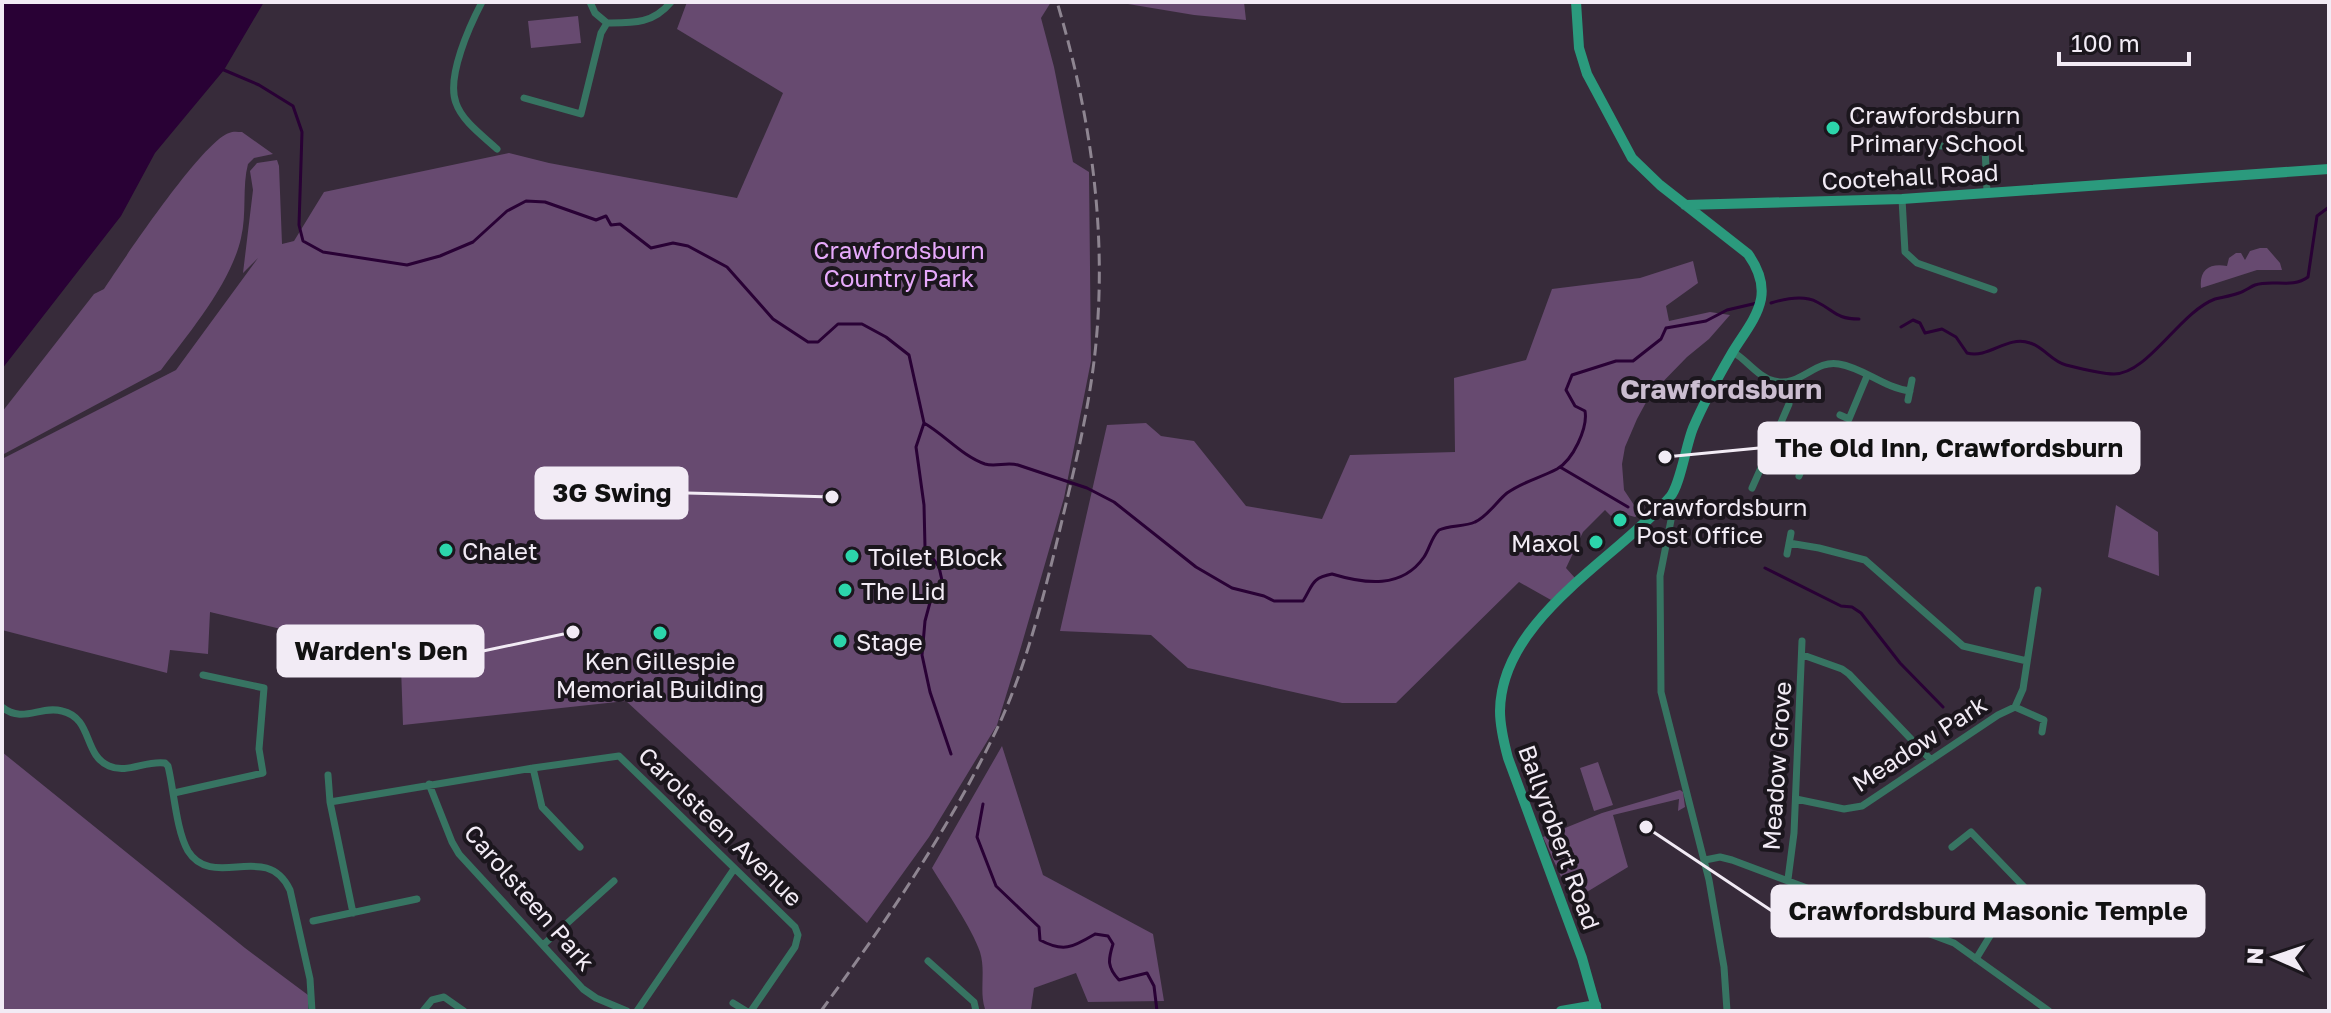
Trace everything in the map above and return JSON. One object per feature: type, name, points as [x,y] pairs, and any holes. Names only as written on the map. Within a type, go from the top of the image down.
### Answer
[{"type":"main road","points":[[1576,2],[1579,48],[1604,109],[1632,158],[1685,205],[1748,254],[1759,271],[1762,292],[1759,308],[1714,385],[1693,429],[1674,493],[1668,501]]},
{"type":"main road","name":"Cootehall Road","points":[[1685,205],[1902,199],[2329,169]]},
{"type":"main road","name":"Ballyrobert Road","points":[[1597,1008],[1572,930],[1508,758],[1501,730],[1501,700],[1511,664],[1542,617],[1668,501]]},
{"type":"main road","points":[[1561,1011],[1597,1008]]},
{"type":"street","points":[[482,2],[468,31],[453,92],[468,122],[497,149]]},
{"type":"street","points":[[590,2],[595,13],[607,23],[649,20],[671,2]]},
{"type":"street","points":[[524,98],[581,114],[601,33],[607,23]]},
{"type":"street","points":[[1941,146],[1985,147],[1987,193]]},
{"type":"street","points":[[1902,199],[1905,252],[1917,263],[1994,290]]},
{"type":"street","points":[[1733,352],[1775,382],[1801,379],[1822,364],[1835,363],[1909,396],[1912,380]]},
{"type":"street","points":[[1840,415],[1853,421],[1867,376]]},
{"type":"street","points":[[1752,488],[1789,404],[1789,382]]},
{"type":"street","points":[[1773,441],[1808,453],[1799,476]]},
{"type":"street","points":[[1668,501],[1672,507],[1671,520],[1660,576],[1661,692],[1705,860],[1724,967],[1727,1011]]},
{"type":"street","points":[[1787,554],[1791,533]]},
{"type":"street","points":[[1789,543],[1865,560],[1963,646],[2027,661]]},
{"type":"street","name":"Meadow Park","points":[[1796,799],[1844,809],[1856,808],[2015,707],[2021,699],[2038,590]]},
{"type":"street","name":"Meadow Grove","points":[[1788,879],[1796,799],[1802,641]]},
{"type":"street","name":"Meadow Grove","points":[[1803,655],[1849,674],[1931,760]]},
{"type":"street","points":[[174,793],[263,773],[259,749],[264,688],[203,675]]},
{"type":"street","points":[[2,707],[18,716],[58,709],[73,715],[81,722],[95,754],[103,763],[124,769],[165,763],[186,847],[198,861],[216,868],[265,867],[278,873],[287,883],[310,979],[312,1011]]},
{"type":"street","name":"Meadow Park","points":[[2015,707],[2044,720],[2042,732]]},
{"type":"street","name":"Carolsteen Avenue","points":[[330,802],[610,755],[623,758],[793,924],[798,935],[795,947],[748,1011],[733,1003]]},
{"type":"street","points":[[533,768],[542,807],[580,847]]},
{"type":"street","points":[[328,775],[330,802],[353,913]]},
{"type":"street","name":"Carolsteen Park","points":[[429,784],[456,849],[590,995],[627,1011]]},
{"type":"street","points":[[1952,847],[1971,832],[2053,918],[2062,922],[2074,921],[2100,906]]},
{"type":"street","points":[[1705,860],[1720,857],[1732,860],[1954,943],[2049,1011]]},
{"type":"street","points":[[637,1011],[734,869]]},
{"type":"street","points":[[543,945],[614,881]]},
{"type":"street","points":[[1976,959],[2021,885]]},
{"type":"street","points":[[313,921],[417,899]]},
{"type":"street","points":[[928,961],[974,1002],[976,1011]]},
{"type":"street","points":[[423,1011],[428,1003],[440,997],[450,999],[464,1011]]},
{"type":"green space","name":"Crawfordsburn Country Park","points":[[687,2],[1051,2],[1041,18],[1073,162],[1089,172],[1091,361],[1064,498],[1021,647],[997,725],[929,837],[867,923],[626,701],[403,725],[401,667],[343,644],[210,612],[208,654],[170,650],[167,673],[2,630],[2,459],[176,370],[258,258],[243,273],[253,190],[250,171],[257,163],[277,160],[279,166],[282,244],[294,241],[324,192],[509,153],[737,198],[783,93],[677,29]]},
{"type":"green space","points":[[1116,2],[1244,2],[1246,20],[1194,15]]},
{"type":"green space","points":[[578,16],[581,43],[531,48],[528,21]]},
{"type":"green space","points":[[242,132],[273,154],[254,158],[248,164],[243,229],[236,255],[219,290],[184,340],[161,370],[2,455],[2,412],[94,294],[104,289],[164,203],[201,157],[229,133]]},
{"type":"green space","points":[[2267,248],[2282,270],[2257,270],[2201,288],[2202,276],[2207,269],[2227,266],[2229,258],[2236,253],[2241,253],[2245,260],[2250,251]]},
{"type":"green space","points":[[1693,261],[1698,283],[1666,306],[1669,321],[1710,312],[1730,315],[1650,395],[1637,419],[1625,447],[1622,464],[1624,490],[1640,514],[1635,517],[1617,512],[1611,516],[1605,510],[1583,532],[1566,568],[1575,578],[1551,600],[1519,582],[1396,703],[1342,703],[1188,668],[1151,635],[1060,631],[1107,425],[1146,423],[1161,436],[1194,441],[1246,506],[1322,519],[1350,455],[1455,452],[1454,378],[1526,360],[1552,289],[1640,278]]},
{"type":"green space","points":[[2116,505],[2158,532],[2159,576],[2108,557]]},
{"type":"green space","points":[[1002,746],[1043,875],[1153,934],[1164,1001],[1088,1002],[1076,973],[1034,988],[1031,1009],[985,1009],[980,952],[932,868]]},
{"type":"green space","points":[[2,752],[308,995],[308,1011],[2,1011]]},
{"type":"green space","points":[[1598,762],[1613,805],[1594,811],[1580,768]]},
{"type":"green space","points":[[1680,790],[1685,807],[1678,811],[1679,799],[1613,815],[1628,867],[1572,901],[1543,837],[1602,813]]},
{"type":"shaded area","points":[[2,2],[264,2],[224,70],[155,153],[121,216],[2,369]]},
{"type":"waterway","points":[[224,70],[259,85],[293,106],[302,132],[299,225],[303,241],[323,252],[407,265],[473,242],[507,211],[526,201],[545,202],[596,220],[606,216],[611,225],[620,224],[651,248],[673,243],[688,246],[727,267],[773,319],[808,342],[818,342],[838,324],[862,324],[909,355],[924,423],[916,447],[924,505],[925,547],[939,567],[943,585],[932,595],[925,621],[922,655],[930,692],[951,754]]},
{"type":"waterway","points":[[1901,327],[1913,320],[1920,323],[1925,333],[1942,329],[1956,337],[1967,353],[1983,353],[2022,341],[2035,345],[2066,365],[2109,374],[2127,371],[2152,354],[2189,316],[2215,299],[2255,285],[2296,282],[2308,277],[2317,216],[2329,207]]},
{"type":"waterway","points":[[1771,303],[1806,299],[1840,316],[1859,319]]},
{"type":"waterway","points":[[924,423],[985,464],[1018,465],[1087,488],[1114,502],[1196,567],[1232,588],[1274,601],[1303,601],[1313,583],[1332,574],[1370,581],[1405,575],[1424,557],[1439,530],[1475,522],[1507,493],[1563,465],[1578,443],[1585,418],[1585,411],[1575,406],[1566,390],[1572,375],[1616,361],[1633,361],[1661,339],[1666,328],[1706,321],[1727,310],[1757,303]]},
{"type":"waterway","points":[[1560,467],[1628,507]]},
{"type":"waterway","points":[[1765,568],[1861,613],[1900,663],[1943,707]]},
{"type":"waterway","points":[[983,804],[977,837],[996,886],[1039,927],[1040,940],[1068,947],[1095,934],[1108,936],[1113,944],[1110,959],[1112,971],[1119,980],[1147,973],[1154,986],[1157,1011]]},
{"type":"railway","points":[[821,1011],[919,869],[963,795],[1002,718],[1035,627],[1070,486],[1093,367],[1099,257],[1087,128],[1057,2]]},
{"type":"place","name":"Crawfordsburn Primary School","points":[[1833,128]]},
{"type":"place","name":"The Old Inn, Crawfordsburn","points":[[1665,457]]},
{"type":"place","name":"3G Swing","points":[[832,497]]},
{"type":"place","name":"Crawfordsburn Post Office","points":[[1620,520]]},
{"type":"place","name":"Maxol","points":[[1596,542]]},
{"type":"place","name":"Chalet","points":[[446,550]]},
{"type":"place","name":"Toilet Block","points":[[852,556]]},
{"type":"place","name":"The Lid","points":[[845,590]]},
{"type":"place","name":"Warden's Den","points":[[573,632]]},
{"type":"place","name":"Ken Gillespie Memorial Building","points":[[660,633]]},
{"type":"place","name":"Stage","points":[[840,641]]},
{"type":"place","name":"Crawfordsburd Masonic Temple","points":[[1646,827]]},
{"type":"district","name":"Crawfordsburn","points":[[1721,388]]}]
